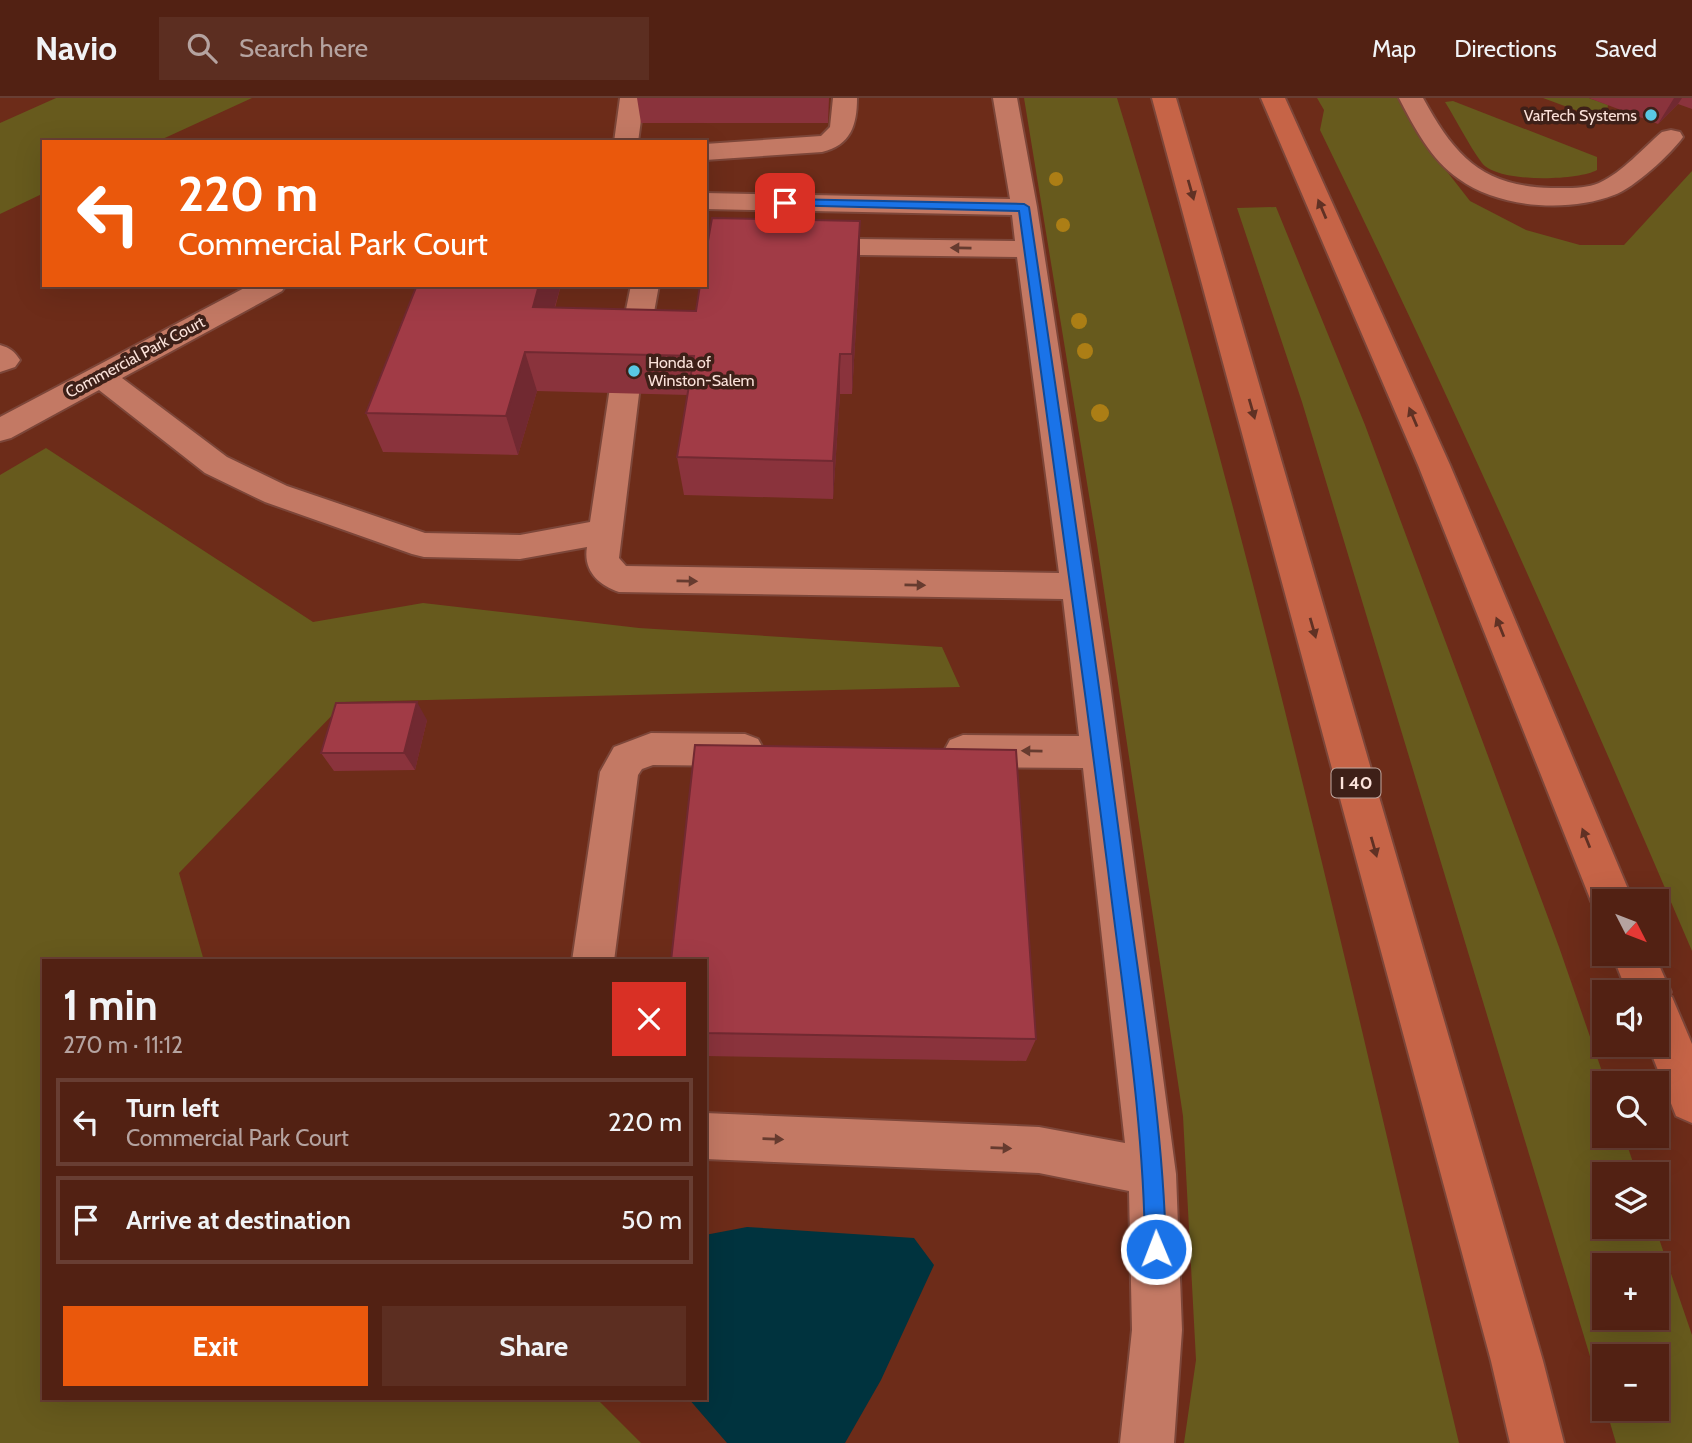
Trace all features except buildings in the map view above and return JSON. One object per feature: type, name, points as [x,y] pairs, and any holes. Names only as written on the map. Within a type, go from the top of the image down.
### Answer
[{"type":"highway","name":"I 40","points":[[1164,98],[1514,1348],[1537,1443]]},
{"type":"highway","points":[[1273,98],[1434,465],[1607,889]]},
{"type":"highway","points":[[1669,1042],[1692,1100]]},
{"type":"street","points":[[626,140],[632,98]]},
{"type":"street","points":[[707,152],[822,145],[835,140],[845,124],[845,98]]},
{"type":"street","points":[[1005,98],[1024,207],[1101,752],[1152,1174],[1157,1330],[1147,1443]]},
{"type":"street","points":[[1411,98],[1431,137],[1467,177],[1506,191],[1536,197],[1573,196],[1611,188],[1671,137]]},
{"type":"street","points":[[707,201],[1024,207]]},
{"type":"street","points":[[707,245],[1030,249]]},
{"type":"street","name":"Commercial Park Court","points":[[0,430],[268,287]]},
{"type":"street","points":[[645,287],[624,394],[602,558],[607,570],[619,579],[1078,586]]},
{"type":"street","points":[[0,355],[5,360],[0,362]]},
{"type":"street","points":[[100,376],[216,465],[276,494],[424,545],[520,547],[606,531]]},
{"type":"street","points":[[593,959],[619,772],[628,758],[651,749],[777,750]]},
{"type":"street","points":[[931,750],[1101,752]]},
{"type":"street","points":[[707,1136],[1040,1150],[1105,1161],[1152,1174]]},
{"type":"shaded area","points":[[56,98],[252,98],[160,140],[42,140],[42,194],[0,214],[0,123]]},
{"type":"shaded area","points":[[1024,98],[1117,98],[1213,431],[1257,599],[1340,936],[1459,1443],[1184,1443],[1196,1360],[1183,1116],[1097,544]]},
{"type":"shaded area","points":[[1317,98],[1399,98],[1420,137],[1470,201],[1526,230],[1580,245],[1624,245],[1692,171],[1692,951],[1670,900],[1670,889],[1665,889],[1511,538],[1320,130],[1324,110]]},
{"type":"shaded area","points":[[1543,98],[1589,98],[1608,105],[1605,121]]},
{"type":"shaded area","points":[[1453,101],[1597,157],[1597,170],[1573,176],[1538,178],[1503,174],[1490,169],[1477,156],[1445,102]]},
{"type":"shaded area","points":[[1276,207],[1365,425],[1559,947],[1592,1042],[1592,1057],[1597,1057],[1602,1071],[1592,1071],[1592,1148],[1628,1148],[1633,1162],[1592,1162],[1592,1239],[1659,1239],[1664,1253],[1592,1253],[1592,1330],[1669,1330],[1669,1268],[1692,1335],[1692,1443],[1616,1443],[1610,1421],[1669,1421],[1669,1344],[1592,1344],[1592,1363],[1302,402],[1237,208]]},
{"type":"shaded area","points":[[46,448],[313,622],[423,603],[639,628],[942,647],[960,687],[345,702],[179,873],[203,959],[42,959],[42,1400],[598,1400],[641,1443],[0,1443],[0,475]]},
{"type":"water","points":[[747,1227],[914,1238],[934,1265],[881,1380],[845,1443],[727,1443],[690,1400],[707,1400],[707,1235]]},
{"type":"place","name":"VarTech Systems","points":[[1651,115]]},
{"type":"place","name":"Honda of Winston-Salem","points":[[634,371]]},
{"type":"route","points":[[785,203],[1024,207],[1091,676],[1136,1024],[1154,1194],[1156,1249]]}]
